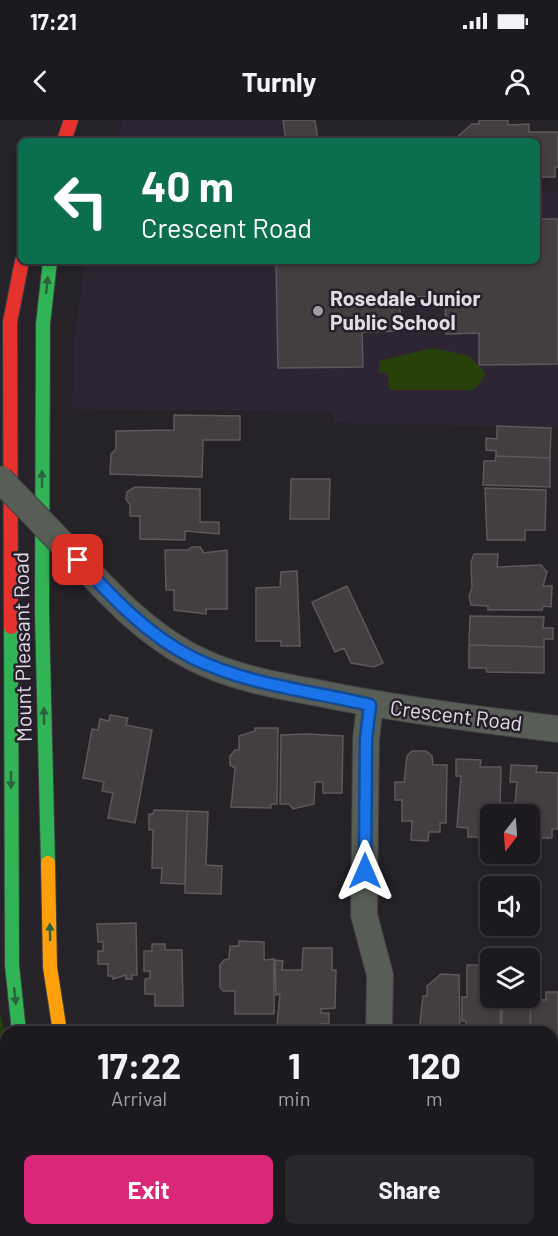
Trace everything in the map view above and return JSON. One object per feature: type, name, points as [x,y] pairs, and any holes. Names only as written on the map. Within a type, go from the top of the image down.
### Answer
[{"type":"main road","points":[[65,138],[71,120]]},
{"type":"main road","name":"Mount Pleasant Road","points":[[18,1026],[12,965],[10,322],[21,264]]},
{"type":"main road","name":"Mount Pleasant Road","points":[[50,264],[43,324],[42,612],[50,967],[59,1026]]},
{"type":"main road","points":[[0,937],[12,965]]},
{"type":"street","name":"Crescent Road","points":[[0,478],[140,623],[192,657],[240,676],[370,705],[558,729]]},
{"type":"street","points":[[370,705],[366,739],[364,915],[380,975],[379,1026]]},
{"type":"shaded area","points":[[124,120],[296,120],[302,138],[118,138]]},
{"type":"shaded area","name":"Rosedale Junior Public School","points":[[540,191],[558,192],[558,427],[334,423],[333,412],[72,409],[75,332],[85,264],[540,264]]},
{"type":"green space","points":[[432,348],[469,356],[486,374],[474,390],[389,390],[388,373],[379,373],[379,361]]},
{"type":"building","points":[[283,120],[315,120],[318,138],[286,138]]},
{"type":"building","points":[[479,120],[508,120],[508,125],[529,124],[529,132],[558,132],[558,167],[555,167],[555,177],[540,177],[540,138],[457,138],[472,124],[479,124]]},
{"type":"building","points":[[540,219],[558,219],[558,364],[479,365],[479,333],[446,334],[445,296],[400,297],[400,331],[362,332],[363,367],[278,368],[276,264],[540,264]]},
{"type":"building","points":[[174,415],[240,416],[240,440],[203,440],[202,477],[110,474],[111,454],[116,449],[116,431],[174,430]]},
{"type":"building","points":[[497,426],[551,428],[550,458],[496,456],[496,451],[486,450],[486,438],[497,439]]},
{"type":"building","points":[[496,456],[550,458],[550,487],[483,485],[484,461],[495,461]]},
{"type":"building","points":[[291,479],[330,479],[329,519],[290,519]]},
{"type":"building","points":[[135,487],[200,489],[200,522],[219,522],[219,534],[185,531],[185,540],[140,539],[140,516],[130,516],[130,505],[126,499],[127,492]]},
{"type":"building","points":[[485,488],[546,490],[545,530],[525,530],[525,540],[487,540]]},
{"type":"building","points":[[192,547],[200,547],[204,553],[227,550],[227,609],[206,609],[206,614],[174,610],[174,590],[166,590],[165,550],[188,550]]},
{"type":"building","points":[[474,554],[498,554],[497,567],[541,565],[547,572],[543,586],[552,586],[551,607],[543,606],[542,610],[488,610],[488,606],[471,605],[469,596],[472,588],[471,562]]},
{"type":"building","points":[[297,571],[300,646],[281,646],[281,641],[256,641],[256,588],[280,587],[281,572]]},
{"type":"building","points":[[347,586],[383,663],[374,667],[351,663],[344,648],[335,652],[312,602]]},
{"type":"building","points":[[470,616],[544,617],[543,628],[553,628],[553,639],[544,639],[544,647],[469,645]]},
{"type":"building","points":[[469,645],[544,647],[544,673],[487,672],[486,668],[469,668]]},
{"type":"building","points":[[110,715],[128,718],[126,725],[152,730],[135,823],[108,818],[113,793],[102,791],[104,782],[83,778],[92,729],[98,730],[100,719],[109,721]]},
{"type":"building","points":[[255,728],[278,728],[277,804],[271,804],[271,808],[231,807],[235,768],[230,765],[230,756],[235,750],[239,750],[239,736],[255,731]]},
{"type":"building","points":[[281,735],[343,736],[342,793],[323,793],[323,782],[315,782],[314,804],[293,809],[289,804],[280,804]]},
{"type":"building","points":[[412,751],[426,751],[432,756],[433,765],[447,765],[446,823],[440,823],[440,832],[429,832],[428,841],[411,840],[412,821],[402,821],[402,800],[395,800],[395,782],[404,782],[407,756]]},
{"type":"building","points":[[456,759],[481,760],[480,767],[501,767],[500,804],[480,804],[480,837],[468,837],[468,828],[457,827],[461,776],[456,776]]},
{"type":"building","points":[[511,765],[537,766],[536,772],[558,773],[558,829],[552,829],[552,838],[540,838],[540,804],[515,804],[517,782],[510,782]]},
{"type":"building","points":[[154,810],[187,811],[185,884],[161,883],[162,868],[152,868],[153,830],[149,830],[149,814],[153,814]]},
{"type":"building","points":[[187,811],[208,812],[206,865],[222,866],[221,894],[185,893]]},
{"type":"building","points":[[136,923],[137,975],[132,975],[132,979],[126,979],[126,975],[113,979],[113,976],[108,976],[108,964],[98,964],[98,951],[103,951],[103,942],[98,942],[97,924]]},
{"type":"building","points":[[239,941],[264,942],[264,960],[274,959],[274,1014],[235,1014],[235,991],[223,991],[220,987],[220,965],[224,960],[229,959],[230,946],[239,946]]},
{"type":"building","points":[[152,944],[165,944],[165,950],[182,950],[183,1006],[155,1006],[155,994],[145,994],[145,979],[150,978],[150,971],[144,971],[144,951],[152,951]]},
{"type":"building","points":[[303,948],[332,948],[332,970],[336,970],[335,1008],[321,1009],[321,1013],[329,1013],[329,1024],[277,1026],[280,994],[276,995],[275,960],[283,961],[282,970],[302,970]]},
{"type":"building","points":[[467,965],[480,965],[480,1008],[501,1008],[500,1026],[466,1026],[466,1021],[462,1021],[462,997],[467,997]]},
{"type":"building","points":[[441,974],[459,975],[460,1026],[420,1026],[423,996],[427,996],[427,986]]},
{"type":"building","points":[[546,992],[558,992],[558,1026],[530,1026],[531,1008],[540,1008],[540,1000],[546,1000]]},
{"type":"building","points":[[502,1008],[531,1008],[530,1026],[501,1026]]},
{"type":"traffic: fast","points":[[48,863],[42,612],[43,324],[50,264]]},
{"type":"traffic: fast","points":[[11,627],[12,965],[18,1026]]},
{"type":"traffic: slow","points":[[48,863],[50,967],[59,1026]]},
{"type":"traffic: jam","points":[[65,138],[71,120]]},
{"type":"traffic: jam","points":[[11,627],[10,322],[21,264]]},
{"type":"place","name":"Rosedale Junior Public School","points":[[318,311]]},
{"type":"route","points":[[78,560],[140,623],[192,657],[240,676],[370,705],[366,739],[365,871]]}]
